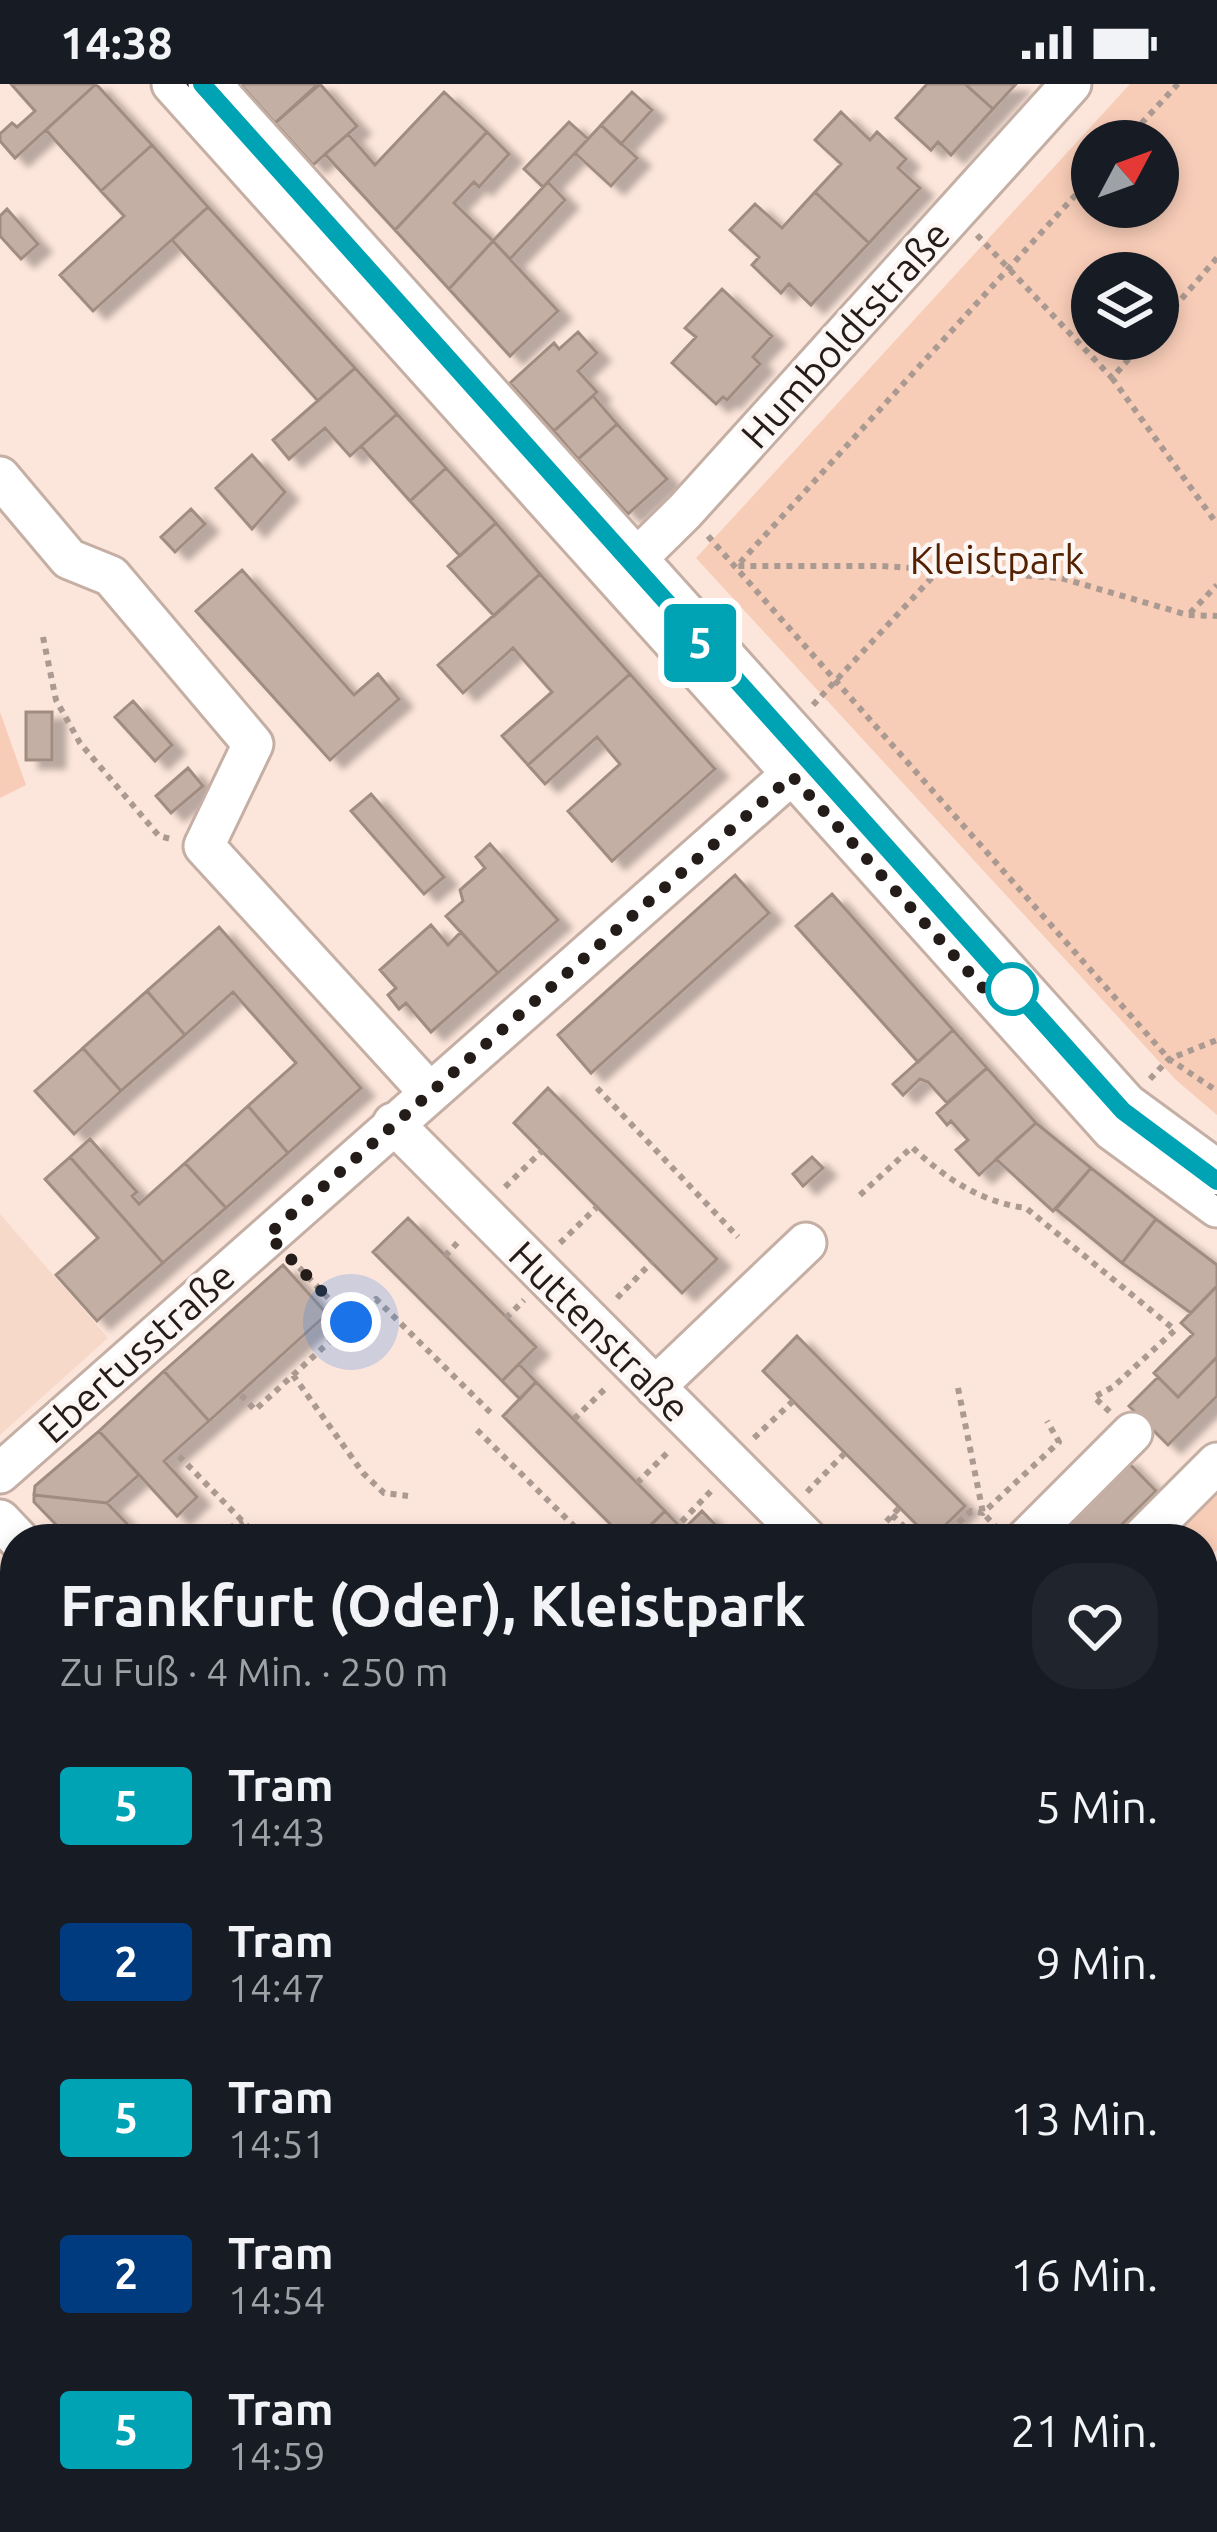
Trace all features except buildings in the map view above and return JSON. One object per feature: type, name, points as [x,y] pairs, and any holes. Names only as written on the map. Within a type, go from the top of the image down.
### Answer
[{"type":"street","points":[[172,84],[1127,1104],[1217,1171]]},
{"type":"street","points":[[211,84],[626,569]]},
{"type":"street","name":"Humboldtstraße","points":[[626,569],[685,511],[1071,84]]},
{"type":"street","points":[[0,477],[69,559],[111,576],[266,736],[203,846],[429,1092]]},
{"type":"street","points":[[798,754],[1112,1130],[1217,1207]]},
{"type":"street","name":"Ebertusstraße","points":[[0,1473],[429,1092],[798,754]]},
{"type":"street","name":"Huttenstraße","points":[[393,1124],[792,1524]]},
{"type":"street","points":[[655,1388],[806,1243]]},
{"type":"street","points":[[1041,1524],[1132,1433]]},
{"type":"street","points":[[1156,1524],[1217,1463]]},
{"type":"path","points":[[1145,120],[1178,84]]},
{"type":"path","points":[[737,566],[1071,200]]},
{"type":"path","points":[[954,214],[1010,265],[1112,378],[1217,524]]},
{"type":"path","points":[[1179,302],[1217,258]]},
{"type":"path","points":[[1112,378],[1128,360]]},
{"type":"path","points":[[685,511],[1169,1058],[1217,1091]]},
{"type":"path","points":[[737,566],[1061,578],[1188,615],[1217,616]]},
{"type":"path","points":[[798,754],[837,679],[939,570]]},
{"type":"path","points":[[1188,615],[1217,586]]},
{"type":"path","points":[[43,637],[56,700],[80,743],[159,836],[203,846]]},
{"type":"path","points":[[1127,1104],[1169,1058],[1217,1040]]},
{"type":"path","points":[[596,1088],[738,1237]]},
{"type":"path","points":[[860,1195],[912,1148],[945,1178],[1002,1205],[1026,1208],[1175,1330],[1113,1387],[1094,1396]]},
{"type":"path","points":[[506,1187],[542,1151]]},
{"type":"path","points":[[560,1243],[597,1207]]},
{"type":"path","points":[[268,1235],[351,1322]]},
{"type":"path","points":[[445,1256],[463,1238]]},
{"type":"path","points":[[616,1299],[652,1262]]},
{"type":"path","points":[[241,1395],[256,1410],[376,1299],[493,1415]]},
{"type":"path","points":[[506,1318],[524,1300]]},
{"type":"path","points":[[293,1375],[363,1473],[384,1493],[409,1496]]},
{"type":"path","points":[[574,1420],[608,1386]]},
{"type":"path","points":[[958,1388],[983,1513],[994,1524]]},
{"type":"path","points":[[754,1438],[793,1401]]},
{"type":"path","points":[[983,1513],[1059,1442],[1048,1420]]},
{"type":"path","points":[[477,1430],[572,1524]]},
{"type":"path","points":[[637,1483],[670,1450]]},
{"type":"path","points":[[807,1492],[844,1454]]},
{"type":"path","points":[[179,1456],[246,1524]]},
{"type":"path","points":[[679,1524],[712,1491]]},
{"type":"path","points":[[957,1524],[971,1511],[983,1513]]},
{"type":"path","points":[[884,1524],[895,1512],[905,1524]]},
{"type":"path","points":[[237,1524],[243,1521]]},
{"type":"shaded area","points":[[0,1214],[108,1338],[0,1435]]},
{"type":"green space","name":"Kleistpark","points":[[1130,84],[1217,84],[1217,1115],[1176,1080],[696,558],[1071,148],[1071,228],[1179,228],[1179,120],[1097,120]]},
{"type":"green space","points":[[0,712],[26,785],[0,798]]},
{"type":"green space","points":[[1217,1479],[1217,1524],[1171,1524]]},
{"type":"tram line","points":[[188,84],[1115,1119],[1217,1194]]},
{"type":"tram line","name":"5","points":[[202,84],[1123,1111],[1217,1181]]},
{"type":"route","points":[[351,1322],[268,1235],[792,776],[995,1001],[1012,989]]}]
